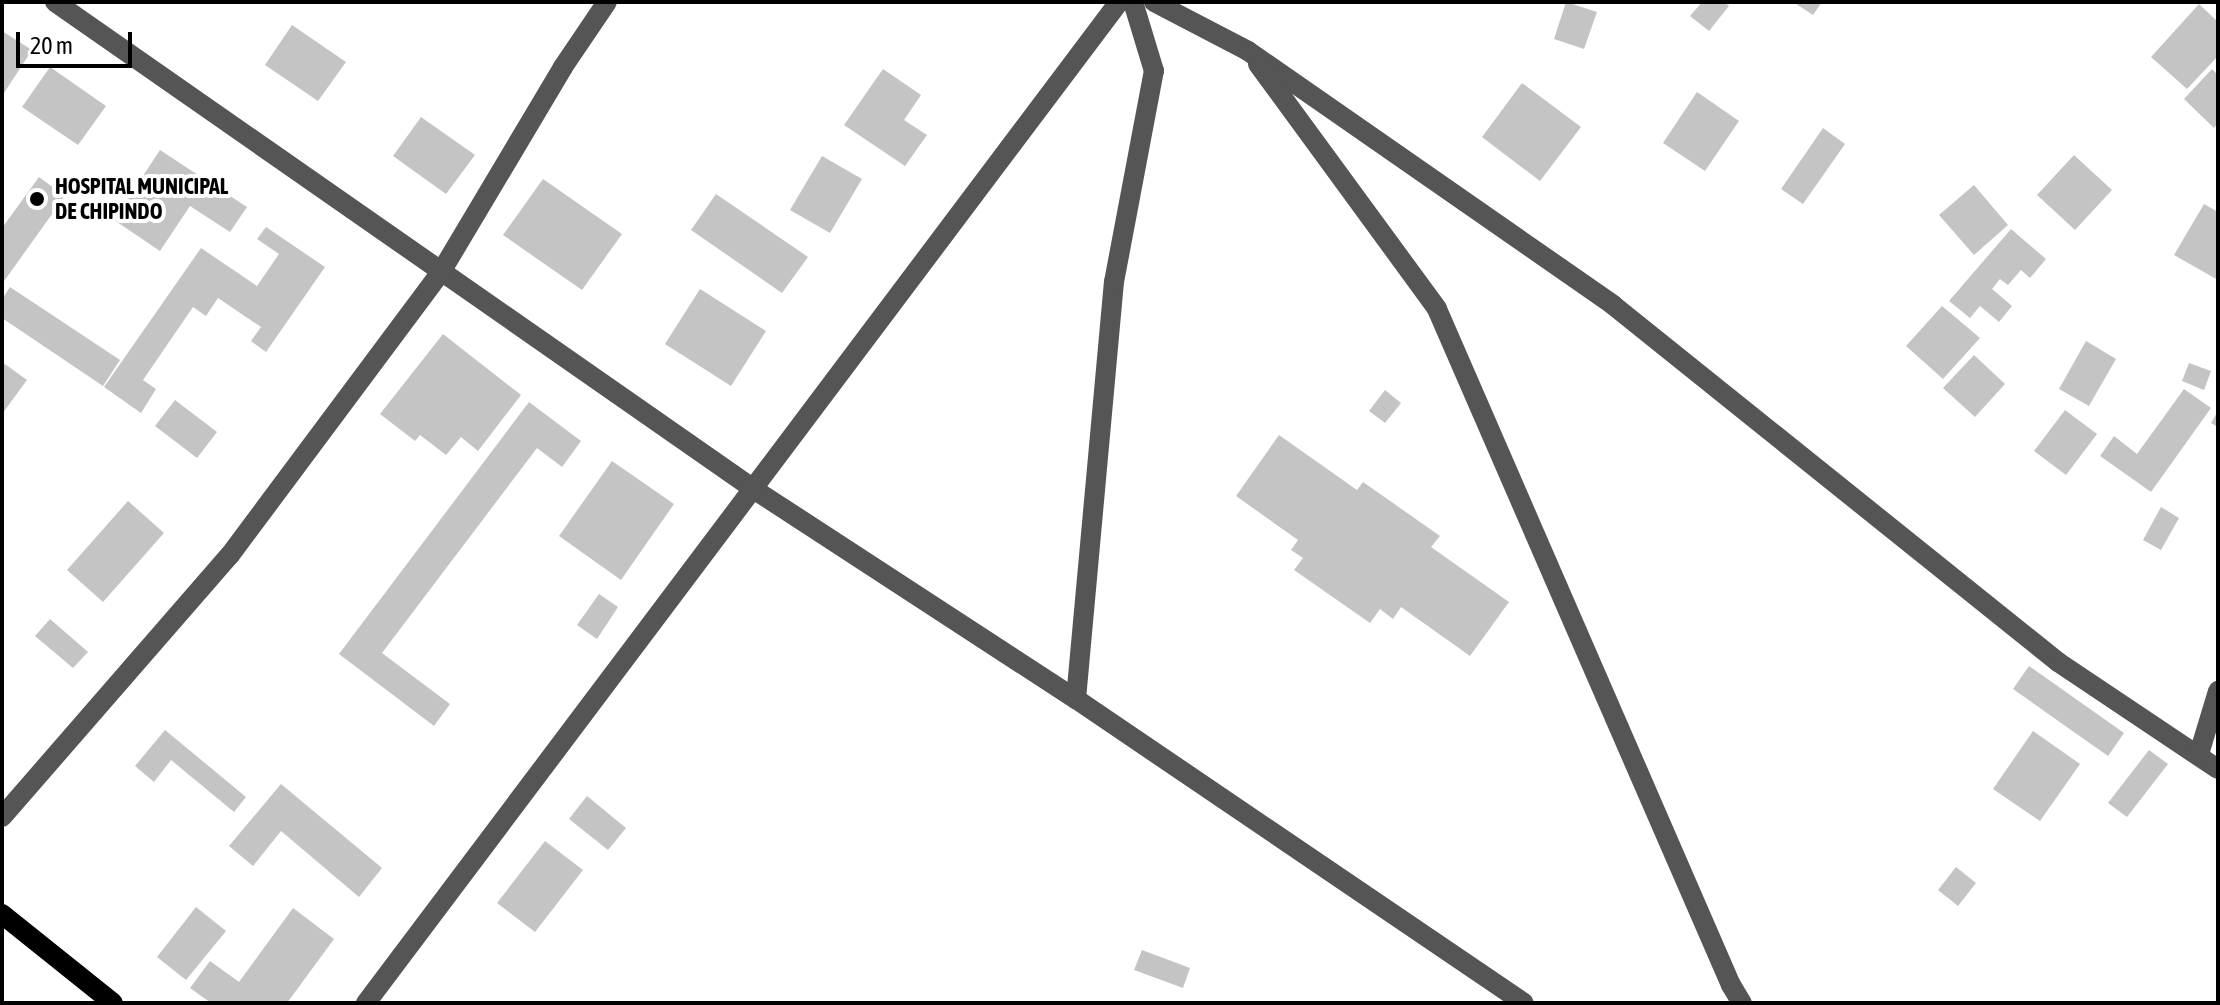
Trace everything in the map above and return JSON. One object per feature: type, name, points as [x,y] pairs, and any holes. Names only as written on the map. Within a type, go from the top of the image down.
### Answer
[{"type":"main road","points":[[2,914],[113,1003]]},
{"type":"street","points":[[55,2],[755,490],[1076,699],[1524,1003]]},
{"type":"street","points":[[2,817],[230,555],[441,272],[563,67],[607,2]]},
{"type":"street","points":[[366,1003],[755,490],[1119,2]]},
{"type":"street","points":[[1076,699],[1114,282],[1154,71],[1133,2]]},
{"type":"street","points":[[1154,2],[1248,51],[1613,305],[2058,662],[2218,769]]},
{"type":"street","points":[[1248,51],[1437,309],[1731,985],[1742,1003]]},
{"type":"street","points":[[2199,754],[2218,691]]},
{"type":"building","points":[[1566,2],[1597,12],[1584,49],[1554,39]]},
{"type":"building","points":[[1702,2],[1724,2],[1729,6],[1709,31],[1690,16]]},
{"type":"building","points":[[1793,2],[1822,2],[1813,15]]},
{"type":"building","points":[[2199,4],[2218,22],[2218,56],[2187,89],[2151,57]]},
{"type":"building","points":[[292,25],[346,62],[318,101],[265,65]]},
{"type":"building","points":[[2,31],[32,50],[2,96]]},
{"type":"building","points":[[50,67],[106,106],[78,145],[22,107]]},
{"type":"building","points":[[883,69],[921,95],[904,120],[927,135],[905,166],[844,125]]},
{"type":"building","points":[[2212,69],[2218,75],[2218,123],[2214,128],[2184,99]]},
{"type":"building","points":[[1522,83],[1581,127],[1540,181],[1482,137]]},
{"type":"building","points":[[1697,92],[1739,121],[1705,171],[1663,143]]},
{"type":"building","points":[[421,117],[475,155],[446,194],[393,156]]},
{"type":"building","points":[[1823,128],[1845,144],[1803,204],[1781,189]]},
{"type":"building","points":[[160,150],[247,207],[230,232],[190,206],[160,251],[114,220]]},
{"type":"building","points":[[2074,155],[2112,190],[2075,230],[2037,195]]},
{"type":"building","points":[[822,156],[862,179],[830,233],[790,210]]},
{"type":"building","points":[[39,177],[65,196],[2,284],[2,228]]},
{"type":"building","points":[[543,179],[622,234],[582,290],[503,235]]},
{"type":"building","points":[[1974,185],[2008,225],[1974,255],[1939,215]]},
{"type":"building","points":[[716,194],[808,257],[782,293],[691,230]]},
{"type":"building","points":[[2204,204],[2218,212],[2218,280],[2174,255]]},
{"type":"building","points":[[266,227],[325,267],[266,352],[251,341],[261,327],[218,298],[206,316],[193,307],[143,380],[156,389],[141,413],[104,387],[201,248],[257,286],[279,254],[257,239]]},
{"type":"building","points":[[2011,229],[2046,259],[2030,278],[2021,270],[2008,285],[2000,279],[1992,289],[2012,306],[1999,322],[1980,306],[1970,318],[1949,301]]},
{"type":"building","points":[[10,287],[120,360],[103,386],[2,318],[2,299]]},
{"type":"building","points":[[700,289],[766,331],[731,386],[665,344]]},
{"type":"building","points":[[1942,306],[1980,338],[1943,379],[1906,346]]},
{"type":"building","points":[[443,334],[521,395],[478,451],[461,437],[446,455],[420,435],[415,441],[380,414]]},
{"type":"building","points":[[2086,341],[2116,359],[2089,406],[2059,389]]},
{"type":"building","points":[[1974,355],[2005,384],[1975,417],[1943,388]]},
{"type":"building","points":[[2,362],[27,380],[2,414]]},
{"type":"building","points":[[2189,363],[2211,371],[2204,390],[2182,381]]},
{"type":"building","points":[[2184,389],[2211,408],[2151,492],[2100,456],[2114,436],[2137,454]]},
{"type":"building","points":[[1385,390],[1401,403],[1385,423],[1369,411]]},
{"type":"building","points":[[175,400],[217,432],[197,458],[155,426]]},
{"type":"building","points":[[529,402],[581,441],[562,467],[537,448],[382,653],[450,704],[434,726],[339,654]]},
{"type":"building","points":[[2065,410],[2097,434],[2066,475],[2034,451]]},
{"type":"building","points":[[2218,411],[2218,427],[2211,423]]},
{"type":"building","points":[[1279,435],[1357,490],[1363,482],[1440,536],[1431,547],[1509,602],[1470,656],[1401,607],[1393,619],[1380,609],[1370,623],[1294,570],[1303,558],[1291,550],[1298,540],[1236,496]]},
{"type":"building","points":[[612,461],[674,504],[621,580],[559,536]]},
{"type":"building","points":[[128,501],[164,533],[103,602],[67,570]]},
{"type":"building","points":[[2161,507],[2179,518],[2161,550],[2143,540]]},
{"type":"building","points":[[599,594],[618,607],[597,639],[577,625]]},
{"type":"building","points":[[50,619],[88,652],[73,668],[35,636]]},
{"type":"building","points":[[2029,666],[2124,733],[2108,756],[2013,689]]},
{"type":"building","points":[[165,730],[246,797],[234,812],[171,760],[154,782],[135,766]]},
{"type":"building","points":[[2033,731],[2080,764],[2040,821],[1993,789]]},
{"type":"building","points":[[2149,750],[2168,764],[2127,817],[2108,803]]},
{"type":"building","points":[[281,784],[382,868],[359,897],[281,831],[253,866],[229,846]]},
{"type":"building","points":[[587,796],[626,828],[608,850],[569,819]]},
{"type":"building","points":[[545,841],[583,870],[535,932],[497,903]]},
{"type":"building","points":[[1956,867],[1976,883],[1958,906],[1938,890]]},
{"type":"building","points":[[196,907],[226,931],[186,980],[157,957]]},
{"type":"building","points":[[293,908],[334,939],[287,1003],[211,1003],[190,988],[210,961],[239,982]]},
{"type":"building","points":[[1142,950],[1190,968],[1183,988],[1134,970]]},
{"type":"place","name":"HOSPITAL MUNICIPAL DE CHIPINDO","points":[[37,199]]}]
